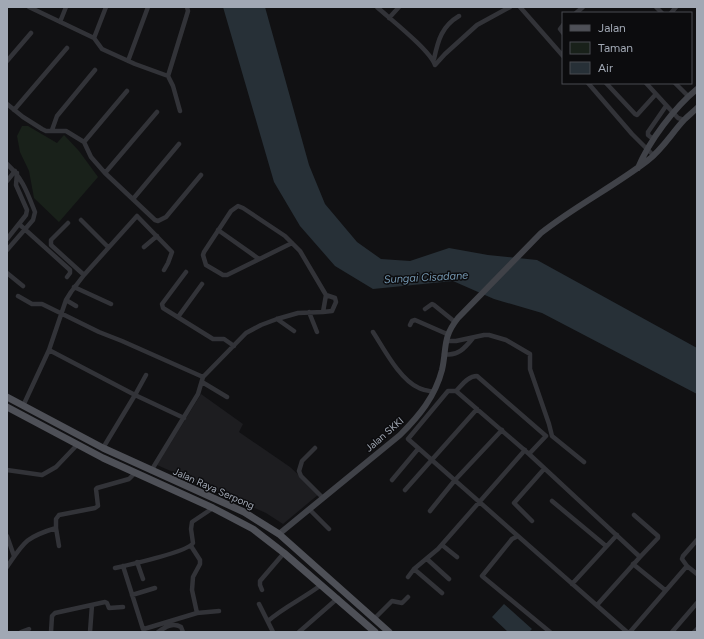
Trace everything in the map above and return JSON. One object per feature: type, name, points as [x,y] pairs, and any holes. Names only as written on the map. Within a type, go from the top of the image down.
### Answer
[{"type":"main road","points":[[638,168],[646,149],[653,139],[688,96],[697,89]]},
{"type":"main road","name":"Jalan SKKI","points":[[279,534],[322,497],[400,435],[422,411],[434,392],[442,370],[447,338],[456,320],[541,233],[556,220],[614,185],[654,156],[684,120],[697,108]]},
{"type":"main road","name":"Jalan Raya Serpong","points":[[7,397],[103,448],[250,515],[279,534],[389,632]]},
{"type":"main road","name":"Jalan Raya Serpong","points":[[7,407],[77,445],[203,503],[253,529],[338,598],[371,631]]},
{"type":"main road","points":[[203,503],[208,495]]},
{"type":"street","points":[[29,7],[94,38],[102,50],[168,76],[173,86],[180,111]]},
{"type":"street","points":[[60,22],[66,7]]},
{"type":"street","points":[[94,38],[106,7]]},
{"type":"street","points":[[128,61],[148,7]]},
{"type":"street","points":[[168,76],[188,11],[187,7]]},
{"type":"street","points":[[378,7],[434,59]]},
{"type":"street","points":[[389,18],[399,7]]},
{"type":"street","points":[[459,16],[452,20],[444,29],[436,45],[434,59],[435,65],[477,25],[510,7]]},
{"type":"street","points":[[520,7],[562,55]]},
{"type":"street","points":[[7,61],[31,34]]},
{"type":"street","points":[[14,110],[67,48]]},
{"type":"street","points":[[52,130],[57,116],[95,70]]},
{"type":"street","points":[[589,84],[646,149],[654,156]]},
{"type":"street","points":[[607,84],[637,115],[656,94]]},
{"type":"street","points":[[647,84],[678,118],[684,120]]},
{"type":"street","points":[[676,84],[688,96]]},
{"type":"street","points":[[84,142],[127,91]]},
{"type":"street","points":[[7,104],[23,117],[46,131],[66,131],[84,142],[91,157],[105,173],[155,220],[163,220],[201,175]]},
{"type":"street","points":[[653,139],[648,135],[648,132],[666,106]]},
{"type":"street","points":[[105,173],[157,112]]},
{"type":"street","points":[[132,199],[178,144]]},
{"type":"street","points":[[7,164],[16,172],[36,212],[33,220],[26,230],[7,250]]},
{"type":"street","points":[[7,181],[16,172]]},
{"type":"street","points":[[7,239],[26,215],[27,210],[16,185],[16,172]]},
{"type":"street","points":[[292,243],[227,275],[223,275],[206,265],[204,254],[218,230],[231,211],[238,206],[243,208],[285,236],[300,250],[326,295],[323,312]]},
{"type":"street","points":[[23,406],[49,350],[66,300],[84,275],[137,216],[172,252],[168,264],[164,270]]},
{"type":"street","points":[[81,220],[108,247]]},
{"type":"street","points":[[68,223],[51,240],[51,245],[84,275]]},
{"type":"street","points":[[19,224],[70,270],[67,277]]},
{"type":"street","points":[[218,230],[259,259]]},
{"type":"street","points":[[144,247],[157,236]]},
{"type":"street","points":[[186,272],[162,304],[163,308],[214,339],[224,339],[234,346]]},
{"type":"street","points":[[7,273],[23,286]]},
{"type":"street","points":[[178,317],[202,284]]},
{"type":"street","points":[[74,287],[111,304]]},
{"type":"street","points":[[151,471],[198,394],[203,379],[246,333],[276,319],[298,313],[332,311],[336,302],[335,298],[326,295]]},
{"type":"street","points":[[18,296],[32,304],[42,304],[99,332],[122,341],[203,379],[227,397]]},
{"type":"street","points":[[66,300],[76,306]]},
{"type":"street","points":[[425,309],[434,304],[456,320]]},
{"type":"street","points":[[309,312],[317,332]]},
{"type":"street","points":[[276,319],[294,331]]},
{"type":"street","points":[[410,325],[412,321],[415,320],[447,338],[473,338],[484,335],[497,337],[506,340],[530,354],[530,369],[552,436],[584,462]]},
{"type":"street","points":[[373,332],[398,369],[409,381],[419,388],[434,392]]},
{"type":"street","points":[[444,354],[453,355],[457,353],[473,338]]},
{"type":"street","points":[[49,350],[135,395],[184,418]]},
{"type":"street","points":[[103,448],[146,375]]},
{"type":"street","points":[[456,391],[472,376],[477,376],[546,436],[529,454]]},
{"type":"street","points":[[627,632],[409,441],[409,437],[448,391],[456,391],[525,450],[640,557]]},
{"type":"street","points":[[405,490],[477,409]]},
{"type":"street","points":[[430,511],[455,480],[502,430]]},
{"type":"street","points":[[7,470],[42,475],[56,467],[77,445]]},
{"type":"street","points":[[315,448],[302,461],[299,471],[301,476],[322,497]]},
{"type":"street","points":[[392,480],[418,449]]},
{"type":"street","points":[[408,577],[414,569],[442,545],[525,450]]},
{"type":"street","points":[[532,521],[514,503],[544,469]]},
{"type":"street","points":[[59,546],[56,519],[59,515],[97,507],[96,490],[98,487],[129,479],[135,473]]},
{"type":"street","points":[[552,501],[606,546]]},
{"type":"street","points":[[197,613],[192,590],[193,577],[200,564],[200,560],[192,546],[192,522],[194,519],[213,508]]},
{"type":"street","points":[[308,509],[329,528]]},
{"type":"street","points":[[597,605],[658,538],[658,536],[634,515]]},
{"type":"street","points":[[7,566],[23,544],[29,539],[43,532],[56,528]]},
{"type":"street","points":[[572,584],[617,535]]},
{"type":"street","points":[[7,536],[14,556]]},
{"type":"street","points":[[518,536],[512,539],[482,576],[550,632]]},
{"type":"street","points":[[697,540],[682,559],[687,566],[697,574]]},
{"type":"street","points":[[442,545],[457,557]]},
{"type":"street","points":[[115,568],[171,554],[192,546]]},
{"type":"street","points":[[262,590],[260,581],[284,553]]},
{"type":"street","points":[[427,559],[449,579]]},
{"type":"street","points":[[137,562],[144,579]]},
{"type":"street","points":[[633,564],[665,590]]},
{"type":"street","points":[[123,566],[142,628],[144,629],[197,613],[219,611]]},
{"type":"street","points":[[630,632],[687,566]]},
{"type":"street","points":[[414,569],[442,593]]},
{"type":"street","points":[[268,621],[294,602],[322,585]]},
{"type":"street","points":[[132,595],[155,588]]},
{"type":"street","points":[[375,618],[392,601],[402,603],[408,597]]},
{"type":"street","points":[[299,632],[338,598]]},
{"type":"street","points":[[51,632],[52,616],[55,613],[105,602],[109,608],[123,607]]},
{"type":"street","points":[[672,632],[697,602]]},
{"type":"street","points":[[259,604],[273,632]]},
{"type":"street","points":[[90,632],[92,605]]},
{"type":"street","points":[[158,632],[167,626],[175,625],[182,630]]},
{"type":"street","points":[[21,632],[30,629]]},
{"type":"street","points":[[694,632],[697,629]]},
{"type":"shaded area","points":[[201,394],[243,424],[239,432],[290,467],[319,494],[283,524],[266,513],[157,465]]},
{"type":"green space","points":[[22,126],[28,126],[57,143],[64,135],[79,151],[98,177],[59,222],[34,198],[29,171],[20,152],[17,136]]},
{"type":"water","name":"Sungai Cisadane","points":[[223,7],[265,7],[309,165],[325,204],[357,242],[381,259],[410,261],[449,248],[488,255],[537,260],[697,348],[697,394],[542,313],[494,299],[453,281],[373,289],[335,266],[300,226],[274,182]]},
{"type":"water","points":[[504,604],[532,629],[529,632],[508,632],[492,617]]}]
